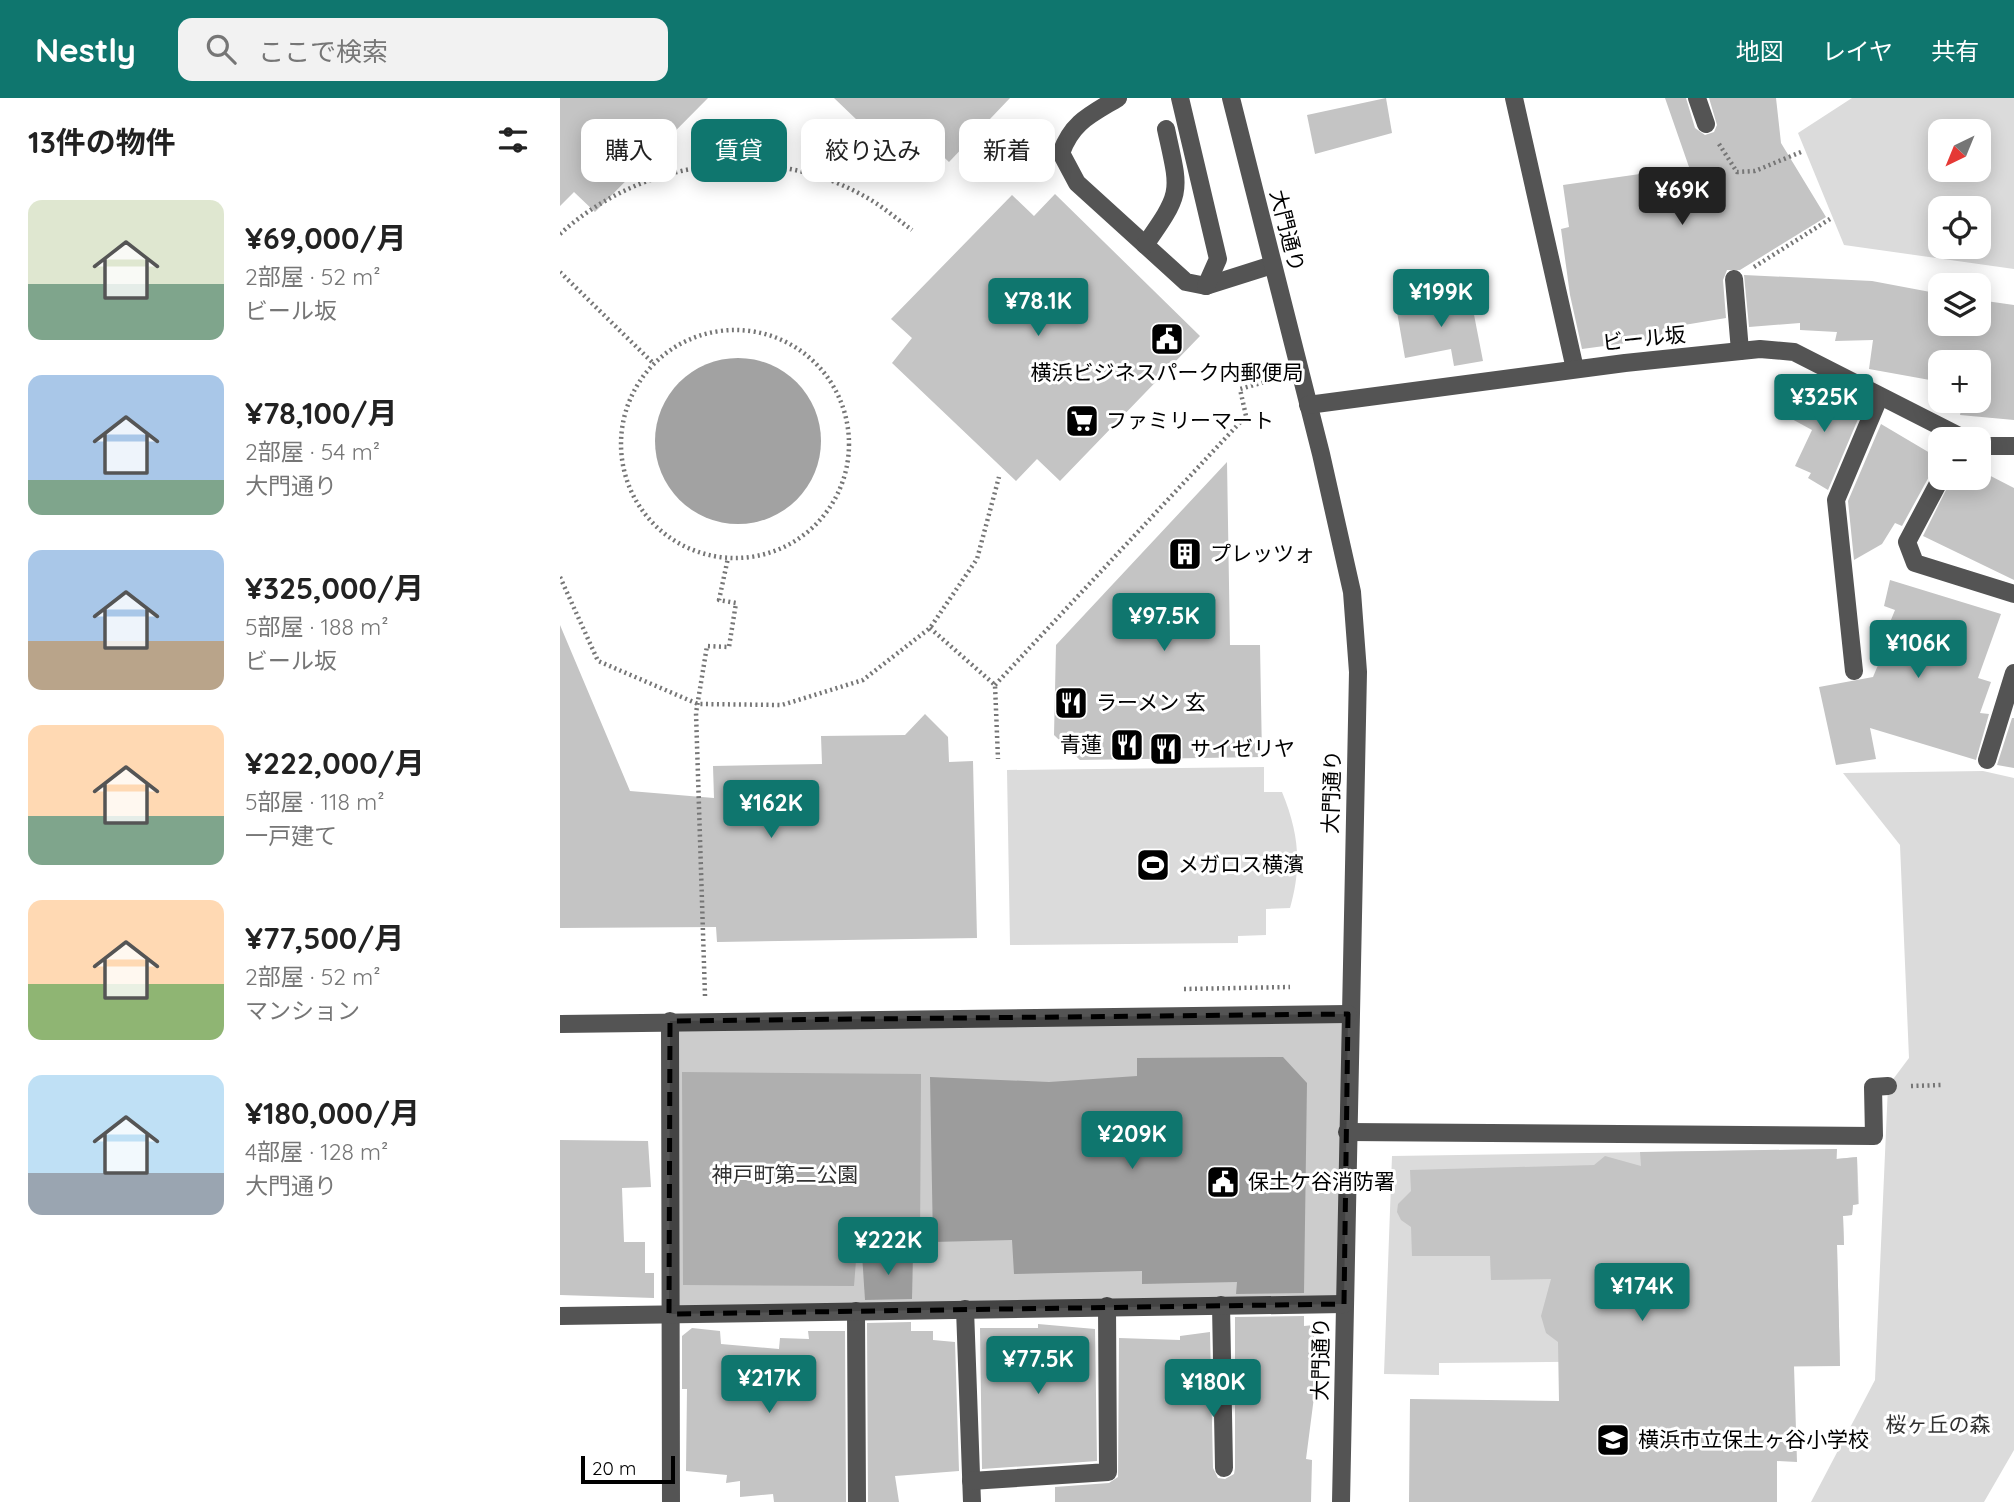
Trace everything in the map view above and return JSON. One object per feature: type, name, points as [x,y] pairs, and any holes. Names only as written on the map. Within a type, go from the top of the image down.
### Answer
[{"type":"street","points":[[1118,98],[1084,118],[1068,133],[1060,153],[1077,183],[1186,282],[1206,286],[1272,265]]},
{"type":"street","points":[[1180,98],[1218,259],[1206,286]]},
{"type":"street","name":"大門通り","points":[[1231,98],[1352,592],[1358,672],[1348,1014],[1341,1502]]},
{"type":"street","points":[[1514,98],[1575,369]]},
{"type":"street","points":[[1697,98],[1706,124]]},
{"type":"street","points":[[1145,245],[1177,195],[1178,183],[1166,130]]},
{"type":"street","points":[[1734,279],[1740,351]]},
{"type":"street","name":"ビール坂","points":[[1308,405],[1575,369],[1740,351],[1794,352],[1938,427]]},
{"type":"street","points":[[1854,671],[1836,500],[1879,398]]},
{"type":"street","points":[[1991,446],[2014,446]]},
{"type":"street","points":[[1935,490],[1907,542],[1915,563],[2014,594]]},
{"type":"street","points":[[1987,760],[2014,673]]},
{"type":"street","points":[[560,1024],[1348,1014]]},
{"type":"street","points":[[670,1021],[671,1502]]},
{"type":"street","points":[[1347,1132],[1874,1136],[1873,1087],[1888,1086]]},
{"type":"street","points":[[560,1316],[1345,1304]]},
{"type":"street","points":[[1221,1305],[1224,1468]]},
{"type":"street","points":[[971,1481],[1108,1472],[1107,1306]]},
{"type":"street","points":[[965,1309],[972,1502]]},
{"type":"street","points":[[856,1311],[858,1502]]},
{"type":"path","points":[[1706,124],[1737,172],[1755,171],[1801,152]]},
{"type":"path","points":[[560,234],[583,213],[635,184],[691,167],[750,164],[809,173],[864,195],[912,230]]},
{"type":"path","points":[[1734,279],[1830,219]]},
{"type":"path","points":[[560,272],[653,363]]},
{"type":"path","points":[[727,329],[768,334],[805,353],[833,384],[848,423],[848,465],[833,504],[806,534],[781,547],[769,553],[728,558],[691,550],[659,530],[636,501],[622,466],[621,429],[632,393],[653,363],[687,339],[727,329]]},
{"type":"path","points":[[998,759],[995,685],[1246,416],[1240,389],[1280,377]]},
{"type":"path","points":[[560,577],[598,661],[698,704],[782,705],[863,680],[930,628],[977,559],[999,477]]},
{"type":"path","points":[[705,996],[698,704],[708,646],[729,647],[736,603],[719,600],[728,558]]},
{"type":"path","points":[[930,628],[995,685]]},
{"type":"highlighted area","points":[[1348,1014],[1344,1304],[669,1314],[670,1021]]},
{"type":"green space","points":[[1852,98],[2014,98],[2014,269],[1943,259],[1991,259],[1991,196],[1928,196],[1928,257],[1844,245],[1798,133]]},
{"type":"green space","name":"メガロス横濱","points":[[1264,767],[1264,792],[1282,792],[1292,822],[1297,850],[1296,878],[1290,908],[1266,909],[1266,935],[1238,936],[1238,943],[1010,945],[1007,770]]},
{"type":"green space","name":"桜ヶ丘の森","points":[[1983,771],[2014,778],[2014,1450],[1984,1502],[1811,1502],[1875,1380],[1888,1086],[1909,1058],[1900,845],[1843,773]]},
{"type":"green space","name":"神戸町第二公園","points":[[682,1072],[921,1074],[920,1245],[857,1248],[854,1286],[683,1285]]},
{"type":"green space","points":[[1837,1149],[1837,1159],[1857,1157],[1859,1204],[1853,1205],[1852,1215],[1843,1216],[1844,1245],[1837,1245],[1840,1366],[1645,1369],[1644,1361],[1439,1363],[1439,1375],[1384,1374],[1392,1156]]},
{"type":"shaded area","points":[[738,358],[770,364],[797,382],[815,409],[821,441],[815,473],[797,500],[770,518],[738,524],[706,518],[679,500],[661,473],[655,441],[661,409],[679,382],[706,364]]},
{"type":"building","points":[[560,98],[708,98],[677,129],[677,119],[581,119],[581,182],[625,182],[595,212],[574,192],[560,206]]},
{"type":"building","points":[[834,98],[1010,98],[990,119],[959,119],[959,152],[949,162],[945,158],[945,119],[856,119]]},
{"type":"building","points":[[1386,98],[1392,133],[1315,154],[1307,115]]},
{"type":"building","points":[[1665,98],[1686,98],[1695,128],[1705,135],[1714,132],[1717,125],[1709,98],[1776,98],[1781,143],[1826,217],[1740,270],[1727,270],[1723,280],[1726,318],[1684,325],[1686,335],[1582,349],[1570,295],[1561,229],[1569,227],[1563,185],[1689,167]]},
{"type":"building","points":[[1055,194],[1200,336],[1060,481],[1037,459],[1016,481],[892,363],[912,338],[891,319],[1012,195],[1034,216]]},
{"type":"building","points":[[1744,275],[1872,281],[1928,292],[1928,336],[1991,336],[1991,302],[2014,305],[2014,420],[1960,415],[1991,413],[1991,350],[1928,350],[1928,380],[1869,369],[1873,340],[1835,341],[1837,332],[1800,330],[1800,323],[1749,327]]},
{"type":"building","points":[[1470,294],[1483,361],[1454,366],[1451,349],[1405,358],[1396,306]]},
{"type":"building","points":[[1807,383],[1843,407],[1845,402],[1861,412],[1828,490],[1808,478],[1811,473],[1795,466],[1812,430],[1790,418]]},
{"type":"building","points":[[1881,424],[1928,452],[1928,478],[1902,526],[1895,523],[1882,544],[1854,560],[1848,501]]},
{"type":"building","name":"プレッツォ","points":[[1227,462],[1230,645],[1260,645],[1262,757],[1080,760],[1054,735],[1056,645]]},
{"type":"building","points":[[1991,476],[2014,488],[2014,580],[1923,536],[1946,490],[1991,490]]},
{"type":"building","points":[[1890,580],[2001,614],[1978,678],[1991,682],[1980,713],[1989,714],[1976,760],[1870,728],[1876,759],[1836,765],[1819,687],[1873,677],[1889,639],[1884,637],[1895,610],[1884,606]]},
{"type":"building","points":[[560,625],[630,791],[714,798],[713,766],[822,764],[821,736],[905,735],[925,714],[948,737],[949,762],[973,761],[977,938],[717,942],[716,927],[560,928]]},
{"type":"building","points":[[2014,718],[2014,768],[1997,765]]},
{"type":"building","points":[[1283,1057],[1307,1083],[1304,1293],[1236,1294],[1237,1282],[1142,1284],[1142,1271],[1014,1274],[1012,1240],[933,1242],[930,1077],[1049,1082],[1137,1076],[1137,1058]]},
{"type":"building","points":[[560,1140],[648,1141],[651,1187],[622,1188],[624,1242],[645,1242],[645,1273],[654,1273],[654,1298],[560,1295]]},
{"type":"building","points":[[1837,1149],[1836,1159],[1857,1157],[1858,1204],[1853,1205],[1852,1215],[1843,1216],[1844,1245],[1837,1245],[1840,1366],[1794,1366],[1797,1462],[1777,1461],[1777,1502],[1409,1502],[1410,1399],[1559,1401],[1558,1342],[1546,1333],[1541,1316],[1551,1279],[1491,1280],[1490,1256],[1412,1256],[1411,1227],[1401,1220],[1397,1212],[1398,1204],[1411,1191],[1410,1170],[1594,1165],[1605,1156],[1641,1166],[1640,1152]]},
{"type":"building","points":[[862,1254],[913,1255],[912,1299],[865,1300]]},
{"type":"building","points":[[1304,1316],[1304,1326],[1314,1325],[1314,1397],[1306,1459],[1312,1460],[1311,1502],[1055,1502],[1055,1487],[1109,1483],[1118,1477],[1119,1338],[1180,1340],[1180,1336],[1210,1332],[1213,1468],[1218,1478],[1225,1479],[1234,1474],[1235,1468],[1235,1317]]},
{"type":"building","points":[[911,1322],[911,1331],[933,1331],[933,1340],[955,1342],[959,1471],[895,1476],[899,1502],[868,1502],[867,1323]]},
{"type":"building","points":[[1038,1324],[1095,1329],[1097,1461],[982,1469],[980,1328],[1038,1328]]},
{"type":"building","points":[[692,1328],[720,1331],[721,1344],[779,1349],[780,1338],[809,1339],[808,1331],[845,1331],[846,1502],[774,1502],[773,1494],[740,1497],[740,1481],[726,1483],[727,1475],[686,1471],[687,1389],[682,1389],[682,1336]]},
{"type":"place","name":"横浜ビジネスパーク内郵便局","points":[[1167,339]]},
{"type":"place","name":"ファミリーマート","points":[[1082,421]]},
{"type":"place","name":"プレッツォ","points":[[1185,554]]},
{"type":"place","name":"ラーメン 玄","points":[[1071,703]]},
{"type":"place","name":"青蓮","points":[[1127,745]]},
{"type":"place","name":"サイゼリヤ","points":[[1166,749]]},
{"type":"place","name":"メガロス横濱","points":[[1153,865]]},
{"type":"place","name":"保土ケ谷消防署","points":[[1223,1182]]},
{"type":"place","name":"横浜市立保土ヶ谷小学校","points":[[1613,1440]]}]
